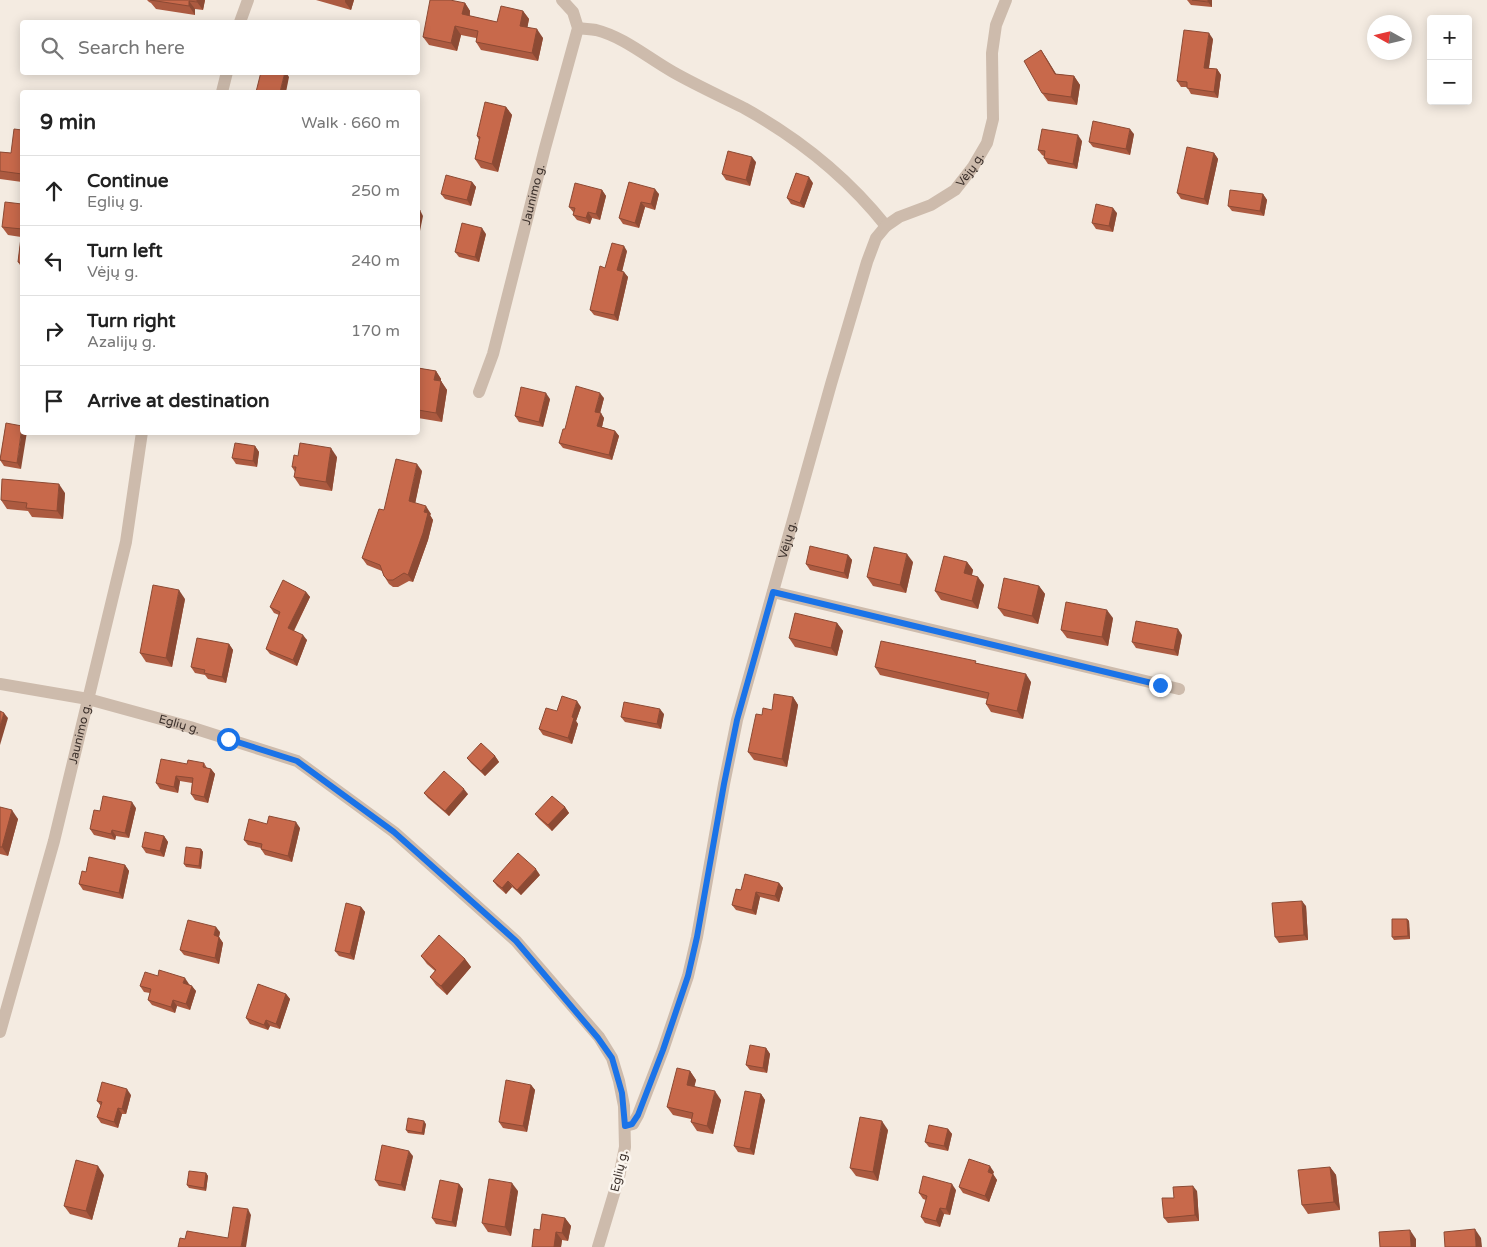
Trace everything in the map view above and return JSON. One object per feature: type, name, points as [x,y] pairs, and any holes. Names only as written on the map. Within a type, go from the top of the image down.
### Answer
[{"type":"street","points":[[241,20],[248,0]]},
{"type":"street","points":[[562,0],[573,12],[578,28],[596,30],[608,34],[634,47],[673,72],[743,108],[786,133],[822,160],[865,201],[886,226]]},
{"type":"street","name":"Vėjų g.","points":[[625,1126],[632,1124],[638,1115],[663,1050],[688,976],[697,937],[737,720],[866,262],[876,238],[886,226],[899,218],[931,205],[955,190],[974,167],[987,142],[993,119],[992,53],[996,25],[1006,0]]},
{"type":"street","name":"Jaunimo g.","points":[[479,392],[493,354],[578,28]]},
{"type":"street","points":[[222,90],[226,75]]},
{"type":"street","name":"Jaunimo g.","points":[[0,1032],[54,841],[126,542],[142,435]]},
{"type":"street","points":[[773,592],[1179,689]]},
{"type":"street","name":"Eglių g.","points":[[0,684],[88,699],[190,727],[297,761],[394,832],[516,941],[598,1038],[612,1058],[619,1081],[624,1106],[625,1147],[619,1177],[598,1247]]},
{"type":"building","points":[[150,0],[197,0],[197,2],[189,1],[189,6]]},
{"type":"building","points":[[430,0],[450,0],[465,3],[462,14],[497,22],[501,6],[523,11],[520,26],[537,29],[532,53],[476,42],[478,31],[455,26],[451,43],[423,37]]},
{"type":"building","points":[[1192,0],[1208,0],[1208,2]]},
{"type":"building","points":[[1184,30],[1209,33],[1204,68],[1217,69],[1214,92],[1187,88],[1187,82],[1177,81]]},
{"type":"building","points":[[1041,50],[1055,74],[1074,76],[1071,97],[1042,93],[1024,61]]},
{"type":"building","points":[[260,75],[284,75],[280,90],[256,90]]},
{"type":"building","points":[[485,102],[506,107],[492,164],[475,159],[480,137],[477,136]]},
{"type":"building","points":[[1093,121],[1130,129],[1126,149],[1089,142]]},
{"type":"building","points":[[14,129],[20,130],[20,174],[0,171],[0,152],[11,153]]},
{"type":"building","points":[[1042,129],[1078,135],[1073,164],[1044,158],[1045,151],[1038,150]]},
{"type":"building","points":[[1187,147],[1214,153],[1204,199],[1177,193]]},
{"type":"building","points":[[728,151],[752,157],[746,180],[722,174]]},
{"type":"building","points":[[796,173],[809,177],[800,203],[787,198]]},
{"type":"building","points":[[446,175],[472,182],[467,200],[441,194]]},
{"type":"building","points":[[629,182],[655,189],[651,204],[641,202],[635,223],[619,218]]},
{"type":"building","points":[[575,183],[602,190],[596,214],[588,212],[586,218],[573,215],[575,208],[569,207]]},
{"type":"building","points":[[1230,190],[1263,194],[1260,211],[1228,206]]},
{"type":"building","points":[[5,202],[20,204],[20,229],[2,227]]},
{"type":"building","points":[[1096,204],[1113,208],[1109,226],[1092,223]]},
{"type":"building","points":[[462,223],[482,228],[475,257],[455,252]]},
{"type":"building","points":[[612,243],[624,246],[617,270],[624,272],[614,315],[590,310],[600,266],[605,268]]},
{"type":"building","points":[[20,246],[20,262],[18,262]]},
{"type":"building","points":[[420,368],[436,371],[434,380],[441,381],[436,413],[420,410]]},
{"type":"building","points":[[576,386],[600,393],[595,412],[601,413],[597,426],[615,431],[609,455],[559,443],[563,429],[565,429]]},
{"type":"building","points":[[521,387],[546,393],[539,422],[515,416]]},
{"type":"building","points":[[6,423],[20,426],[21,435],[17,463],[0,460]]},
{"type":"building","points":[[235,443],[255,446],[253,461],[232,458]]},
{"type":"building","points":[[300,443],[331,448],[326,482],[294,477],[296,467],[292,467],[294,455],[298,456]]},
{"type":"building","points":[[396,459],[417,464],[409,501],[426,506],[424,512],[428,513],[408,575],[404,573],[393,580],[388,580],[384,576],[380,565],[362,558],[379,509],[384,510]]},
{"type":"building","points":[[2,479],[59,484],[57,511],[26,508],[27,503],[1,500]]},
{"type":"building","points":[[810,546],[848,555],[844,573],[806,564]]},
{"type":"building","points":[[874,547],[907,554],[900,585],[867,577]]},
{"type":"building","points":[[944,556],[967,562],[964,573],[978,577],[972,601],[935,591]]},
{"type":"building","points":[[1004,578],[1039,586],[1032,616],[998,608]]},
{"type":"building","points":[[283,580],[306,592],[288,628],[303,635],[293,660],[266,649],[280,612],[270,607]]},
{"type":"building","points":[[153,585],[179,590],[166,658],[140,653]]},
{"type":"building","points":[[1066,602],[1107,610],[1102,637],[1061,630]]},
{"type":"building","points":[[795,613],[837,623],[831,648],[789,638]]},
{"type":"building","points":[[1136,621],[1178,629],[1174,650],[1132,642]]},
{"type":"building","points":[[197,638],[229,644],[222,677],[204,673],[205,670],[191,667]]},
{"type":"building","points":[[881,641],[976,661],[975,663],[1026,674],[1017,711],[986,704],[989,693],[875,667]]},
{"type":"building","points":[[774,694],[793,697],[782,759],[748,752],[756,714],[762,715],[763,708],[772,710]]},
{"type":"building","points":[[562,696],[577,701],[568,738],[539,729],[546,708],[557,711]]},
{"type":"building","points":[[624,702],[660,709],[657,724],[621,717]]},
{"type":"building","points":[[0,711],[4,713],[0,726]]},
{"type":"building","points":[[481,743],[495,756],[481,771],[467,758]]},
{"type":"building","points":[[161,759],[187,764],[188,760],[204,763],[203,767],[211,769],[204,797],[191,794],[193,778],[176,776],[174,787],[156,783]]},
{"type":"building","points":[[444,771],[464,789],[445,811],[424,793]]},
{"type":"building","points":[[103,796],[132,802],[125,833],[112,830],[111,834],[90,829],[94,810],[100,811]]},
{"type":"building","points":[[552,796],[565,807],[548,825],[535,814]]},
{"type":"building","points":[[0,807],[12,810],[2,847],[0,847]]},
{"type":"building","points":[[269,816],[296,822],[288,856],[261,849],[262,844],[244,840],[249,819],[267,824]]},
{"type":"building","points":[[145,832],[164,836],[160,851],[142,847]]},
{"type":"building","points":[[186,847],[201,849],[199,866],[184,864]]},
{"type":"building","points":[[518,853],[536,869],[517,890],[508,881],[502,888],[493,881]]},
{"type":"building","points":[[89,857],[125,865],[119,893],[79,884],[82,871],[86,872]]},
{"type":"building","points":[[745,874],[779,883],[775,896],[756,892],[752,910],[732,905],[736,889],[741,890]]},
{"type":"building","points":[[1302,901],[1304,935],[1275,937],[1272,903]]},
{"type":"building","points":[[346,903],[361,907],[350,954],[335,951]]},
{"type":"building","points":[[1392,919],[1407,919],[1408,936],[1392,937]]},
{"type":"building","points":[[188,920],[216,927],[214,935],[219,937],[215,958],[180,950]]},
{"type":"building","points":[[439,935],[465,959],[441,986],[430,977],[436,970],[421,956]]},
{"type":"building","points":[[159,970],[185,978],[183,983],[192,986],[186,1004],[173,1000],[171,1007],[148,1000],[151,989],[140,986],[145,972],[158,976]]},
{"type":"building","points":[[258,984],[286,994],[276,1024],[266,1020],[264,1025],[246,1018]]},
{"type":"building","points":[[750,1045],[766,1048],[763,1068],[746,1065]]},
{"type":"building","points":[[677,1068],[690,1071],[687,1085],[715,1091],[707,1126],[691,1122],[693,1113],[667,1107]]},
{"type":"building","points":[[506,1080],[531,1085],[523,1126],[499,1122]]},
{"type":"building","points":[[102,1082],[127,1089],[122,1109],[118,1108],[114,1122],[97,1117],[102,1102],[97,1101]]},
{"type":"building","points":[[745,1091],[761,1094],[750,1149],[734,1146]]},
{"type":"building","points":[[860,1117],[882,1121],[873,1172],[850,1168]]},
{"type":"building","points":[[408,1118],[424,1121],[422,1133],[406,1130]]},
{"type":"building","points":[[929,1125],[948,1129],[944,1146],[925,1142]]},
{"type":"building","points":[[382,1145],[409,1151],[401,1185],[375,1180]]},
{"type":"building","points":[[969,1159],[990,1166],[988,1172],[993,1174],[985,1196],[959,1187]]},
{"type":"building","points":[[76,1160],[98,1166],[86,1211],[64,1206]]},
{"type":"building","points":[[1330,1167],[1334,1202],[1302,1205],[1298,1170]]},
{"type":"building","points":[[189,1171],[206,1173],[204,1188],[187,1185]]},
{"type":"building","points":[[923,1176],[952,1184],[946,1209],[940,1208],[936,1221],[921,1217],[927,1196],[919,1193]]},
{"type":"building","points":[[489,1179],[512,1183],[505,1227],[482,1223]]},
{"type":"building","points":[[440,1180],[459,1184],[452,1222],[432,1218]]},
{"type":"building","points":[[1193,1186],[1195,1215],[1164,1218],[1162,1198],[1174,1198],[1173,1187]]},
{"type":"building","points":[[233,1207],[248,1209],[241,1247],[178,1247],[180,1238],[185,1239],[187,1231],[228,1238]]},
{"type":"building","points":[[542,1214],[565,1218],[562,1233],[556,1232],[554,1247],[532,1247],[534,1229],[540,1230]]},
{"type":"building","points":[[1475,1229],[1476,1247],[1445,1247],[1444,1232]]},
{"type":"building","points":[[1410,1230],[1411,1247],[1380,1247],[1379,1232]]},
{"type":"route","points":[[228,739],[297,761],[394,832],[516,941],[598,1038],[612,1058],[622,1093],[625,1126],[632,1124],[638,1115],[663,1050],[688,976],[697,937],[712,844],[737,720],[773,592],[1160,685]]}]
